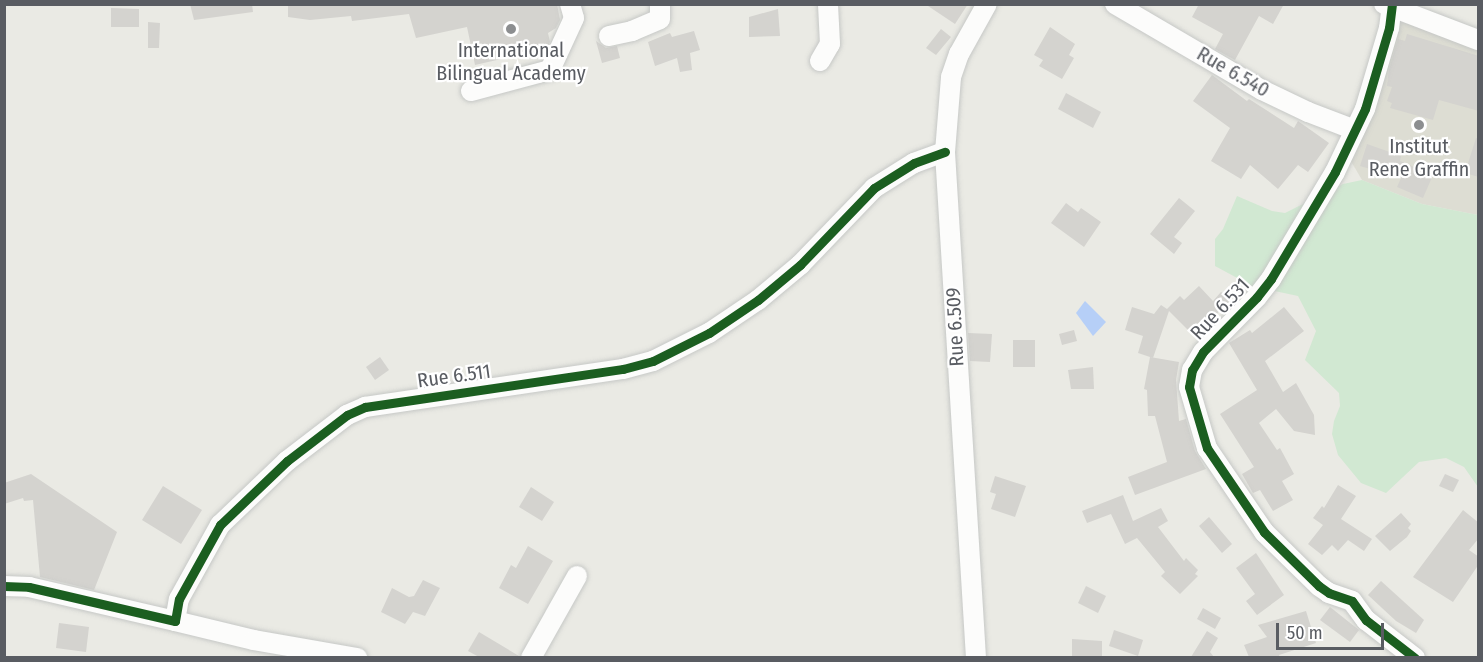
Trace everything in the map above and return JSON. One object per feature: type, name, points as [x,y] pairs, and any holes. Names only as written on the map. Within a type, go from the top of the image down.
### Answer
[{"type":"street","points":[[471,91],[550,70],[574,18],[570,4]]},
{"type":"street","points":[[609,36],[632,31],[660,19],[660,4]]},
{"type":"street","points":[[820,61],[830,44],[828,4]]},
{"type":"street","name":"Rue 6.509","points":[[970,657],[945,152],[951,77],[958,54],[987,4]]},
{"type":"street","name":"Rue 6.540","points":[[1115,4],[1263,90],[1308,112],[1355,130]]},
{"type":"street","points":[[1389,5],[1479,40]]},
{"type":"street","name":"Rue 6.531","points":[[1389,5],[1383,49],[1365,109],[1335,172],[1257,297],[1203,352],[1192,370],[1190,387],[1207,448],[1264,532],[1319,586],[1329,593],[1352,600],[1366,620],[1415,657]]},
{"type":"street","name":"Rue 6.511","points":[[175,621],[179,599],[220,525],[287,461],[347,415],[365,407],[582,376],[653,361],[709,333],[744,310],[800,265],[874,188],[914,163],[945,152]]},
{"type":"street","points":[[531,657],[577,576]]},
{"type":"street","points":[[4,586],[28,587],[254,640],[357,657]]},
{"type":"shaded area","name":"Institut Rene Graffin","points":[[1395,20],[1478,45],[1478,215],[1422,204],[1362,180],[1345,151]]},
{"type":"green space","points":[[1362,180],[1422,204],[1478,215],[1478,487],[1464,467],[1446,458],[1419,462],[1386,493],[1361,483],[1338,455],[1332,434],[1340,406],[1339,393],[1305,360],[1316,331],[1298,296],[1252,286],[1215,266],[1215,239],[1223,229],[1237,196],[1272,211],[1285,213],[1343,184]]},
{"type":"water","points":[[1085,301],[1106,322],[1093,336],[1076,313]]},
{"type":"building","points":[[190,4],[252,4],[253,12],[194,20]]},
{"type":"building","points":[[288,4],[557,4],[560,20],[556,28],[548,33],[550,42],[546,49],[475,65],[467,27],[416,38],[409,14],[352,21],[351,16],[310,20],[288,17]]},
{"type":"building","points":[[925,4],[968,4],[955,24]]},
{"type":"building","points":[[1199,4],[1284,4],[1273,24],[1259,16],[1235,60],[1215,49],[1223,34],[1192,17]]},
{"type":"building","points":[[111,8],[139,9],[139,27],[111,27]]},
{"type":"building","points":[[778,9],[780,36],[749,37],[749,17]]},
{"type":"building","points":[[148,22],[160,23],[159,48],[148,48]]},
{"type":"building","points":[[1050,27],[1075,44],[1069,55],[1074,58],[1062,79],[1039,66],[1043,60],[1034,55]]},
{"type":"building","points":[[941,29],[951,37],[936,55],[926,48]]},
{"type":"building","points":[[694,31],[700,50],[690,53],[692,70],[680,72],[677,58],[655,66],[648,42],[670,33],[672,37]]},
{"type":"building","points":[[1407,34],[1479,56],[1479,111],[1439,100],[1433,120],[1390,108],[1392,103],[1387,101],[1392,87],[1387,86],[1389,70],[1398,39],[1405,41]]},
{"type":"building","points":[[596,41],[606,48],[617,46],[620,58],[602,63]]},
{"type":"building","points":[[1212,75],[1247,101],[1249,99],[1294,128],[1298,121],[1329,143],[1308,172],[1298,165],[1278,189],[1250,165],[1241,179],[1211,161],[1230,128],[1193,101]]},
{"type":"building","points":[[1066,93],[1101,112],[1093,128],[1058,109]]},
{"type":"building","points":[[1476,138],[1479,139],[1479,177],[1465,173]]},
{"type":"building","points":[[1367,144],[1401,156],[1400,161],[1433,175],[1423,198],[1397,187],[1401,178],[1360,166]]},
{"type":"building","points":[[1179,198],[1195,211],[1174,237],[1182,243],[1174,254],[1150,234]]},
{"type":"building","points":[[1066,203],[1078,212],[1081,208],[1101,222],[1084,247],[1051,223]]},
{"type":"building","points":[[1199,286],[1213,301],[1221,292],[1232,299],[1194,336],[1169,311],[1153,358],[1138,353],[1143,336],[1125,330],[1132,307],[1154,314],[1161,305],[1167,309],[1180,296],[1184,300]]},
{"type":"building","points":[[1284,307],[1304,331],[1265,361],[1283,392],[1296,383],[1314,415],[1315,435],[1294,431],[1276,409],[1259,423],[1277,450],[1280,448],[1294,474],[1282,481],[1293,500],[1273,511],[1260,490],[1253,493],[1242,474],[1254,467],[1220,414],[1257,390],[1229,343],[1250,330],[1252,333]]},
{"type":"building","points":[[1074,330],[1077,341],[1062,345],[1059,334]]},
{"type":"building","points":[[968,333],[992,334],[990,362],[970,361]]},
{"type":"building","points":[[1013,340],[1035,340],[1035,367],[1013,367]]},
{"type":"building","points":[[380,357],[389,370],[375,380],[366,367]]},
{"type":"building","points":[[1150,357],[1179,362],[1176,380],[1179,421],[1186,419],[1195,451],[1206,469],[1135,495],[1128,477],[1167,462],[1155,416],[1148,416],[1147,390],[1144,389]]},
{"type":"building","points":[[1093,367],[1094,389],[1071,389],[1068,370]]},
{"type":"building","points":[[31,474],[117,532],[94,590],[40,577],[33,500],[24,501],[23,498],[4,504],[4,483]]},
{"type":"building","points":[[1445,474],[1459,480],[1453,492],[1439,486]]},
{"type":"building","points":[[995,476],[1026,486],[1015,517],[991,509],[996,494],[990,492]]},
{"type":"building","points":[[1338,485],[1356,496],[1341,519],[1372,539],[1364,551],[1348,540],[1338,551],[1332,545],[1322,555],[1308,544],[1323,525],[1313,518],[1322,506],[1324,508]]},
{"type":"building","points":[[163,486],[202,510],[181,544],[142,520]]},
{"type":"building","points":[[531,487],[554,502],[542,521],[519,507]]},
{"type":"building","points":[[1123,495],[1133,521],[1161,508],[1168,521],[1158,527],[1184,561],[1186,558],[1198,570],[1195,574],[1198,576],[1180,594],[1161,576],[1165,572],[1137,538],[1125,544],[1111,514],[1087,523],[1082,511]]},
{"type":"building","points":[[1463,510],[1479,523],[1479,538],[1469,550],[1479,557],[1479,564],[1453,602],[1413,577]]},
{"type":"building","points":[[1401,513],[1411,524],[1408,528],[1411,531],[1390,551],[1375,536]]},
{"type":"building","points":[[1209,517],[1232,544],[1222,553],[1199,526]]},
{"type":"building","points":[[528,546],[553,561],[528,604],[499,588],[511,565],[516,568]]},
{"type":"building","points":[[1256,553],[1284,595],[1257,615],[1246,601],[1255,594],[1236,568]]},
{"type":"building","points":[[423,580],[440,588],[425,616],[413,612],[405,624],[381,612],[392,588],[409,597],[414,596]]},
{"type":"building","points":[[1381,581],[1424,620],[1416,633],[1396,621],[1368,595]]},
{"type":"building","points":[[1086,586],[1106,596],[1098,613],[1078,603]]},
{"type":"building","points":[[1330,607],[1359,630],[1350,642],[1320,620]]},
{"type":"building","points":[[1203,608],[1221,618],[1215,629],[1197,619]]},
{"type":"building","points":[[1306,611],[1316,643],[1279,655],[1280,657],[1249,657],[1244,645],[1267,637],[1258,625]]},
{"type":"building","points":[[59,623],[89,627],[86,652],[56,648]]},
{"type":"building","points":[[1114,630],[1143,640],[1138,656],[1109,646]]},
{"type":"building","points":[[1207,631],[1218,638],[1210,652],[1214,657],[1191,657]]},
{"type":"building","points":[[479,632],[519,657],[479,657],[468,651]]},
{"type":"building","points":[[1072,639],[1102,641],[1102,657],[1072,657]]},
{"type":"cycle path","points":[[1392,4],[1389,28],[1365,109],[1335,172],[1271,279],[1257,297],[1203,352],[1192,370],[1189,387],[1207,448],[1264,532],[1319,586],[1329,593],[1352,601],[1366,620],[1415,658]]},
{"type":"cycle path","points":[[4,586],[29,587],[175,621],[179,599],[220,525],[287,461],[347,415],[365,407],[623,369],[653,361],[709,333],[758,300],[800,265],[874,188],[914,163],[945,152]]},
{"type":"place","name":"International Bilingual Academy","points":[[511,29]]},
{"type":"place","name":"Institut Rene Graffin","points":[[1419,125]]}]
